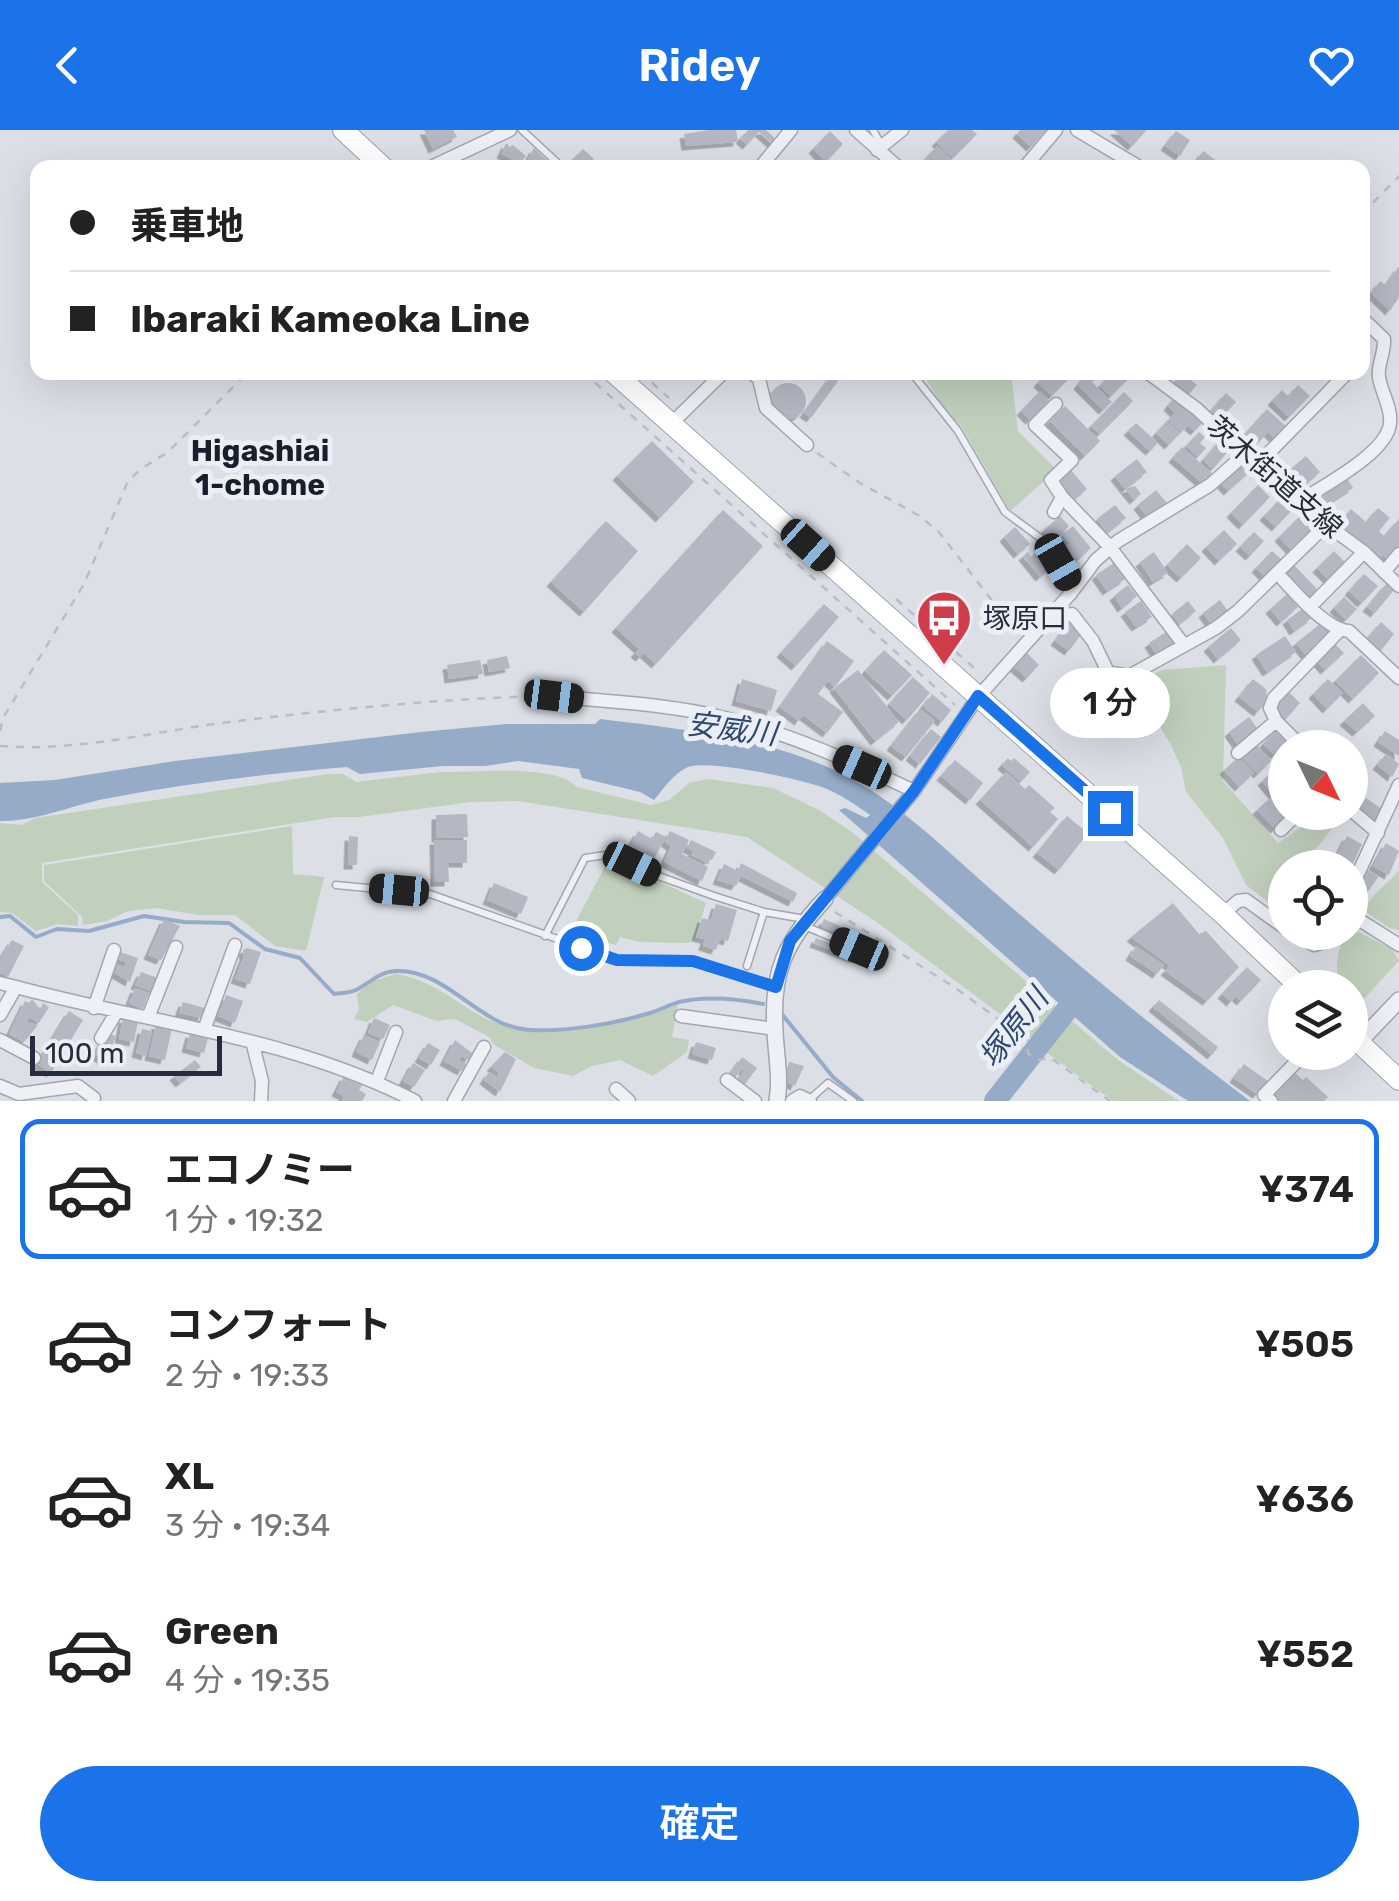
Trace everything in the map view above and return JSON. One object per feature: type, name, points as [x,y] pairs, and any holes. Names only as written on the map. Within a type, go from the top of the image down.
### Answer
[{"type":"main road","points":[[343,130],[375,160]]},
{"type":"main road","points":[[623,380],[1282,970]]},
{"type":"main road","points":[[1368,1051],[1399,1080]]},
{"type":"street","points":[[446,160],[510,130]]},
{"type":"street","points":[[766,160],[791,130]]},
{"type":"street","points":[[856,130],[892,160]]},
{"type":"street","points":[[880,148],[902,130]]},
{"type":"street","points":[[1031,160],[1056,130]]},
{"type":"street","points":[[1076,130],[1127,160]]},
{"type":"street","points":[[1297,503],[1373,451],[1395,422],[1378,373],[1385,352],[1384,339],[1370,326]]},
{"type":"street","points":[[672,424],[716,380]]},
{"type":"street","points":[[759,380],[766,408],[807,446]]},
{"type":"street","name":"茨木街道支線","points":[[1158,380],[1197,409],[1297,503],[1364,552],[1399,586]]},
{"type":"street","points":[[1257,465],[1340,380]]},
{"type":"street","points":[[1056,404],[1035,425],[1072,460],[1051,480],[1110,548],[1184,645]]},
{"type":"street","points":[[777,1101],[780,1082],[774,1030],[776,987],[784,951],[804,922],[914,791],[978,696],[1110,548],[1210,485],[1245,454]]},
{"type":"street","points":[[1054,512],[1062,497]]},
{"type":"street","points":[[1048,620],[1072,614],[1093,641],[1108,672],[1129,676],[1216,628],[1326,526]]},
{"type":"street","points":[[1310,607],[1364,552]]},
{"type":"street","points":[[1384,572],[1399,554]]},
{"type":"street","points":[[1277,573],[1310,607],[1339,631],[1348,632],[1399,678]]},
{"type":"street","points":[[1285,730],[1270,708],[1274,698],[1339,631]]},
{"type":"street","points":[[554,696],[718,716],[820,749],[914,791]]},
{"type":"street","points":[[1238,753],[1276,721]]},
{"type":"street","points":[[1368,853],[1399,785]]},
{"type":"street","points":[[1368,824],[1378,833]]},
{"type":"street","points":[[1223,914],[1236,902],[1246,900],[1268,916]]},
{"type":"street","points":[[1368,925],[1399,945]]},
{"type":"street","points":[[204,1030],[218,969],[235,945]]},
{"type":"street","points":[[149,1015],[176,947]]},
{"type":"street","points":[[94,1008],[114,950]]},
{"type":"street","points":[[0,983],[116,1013],[149,1015],[327,1063],[377,1081],[415,1101]]},
{"type":"street","points":[[0,1014],[16,987]]},
{"type":"street","points":[[1368,1026],[1399,1000]]},
{"type":"street","points":[[101,1038],[116,1013]]},
{"type":"street","points":[[681,1016],[719,1014],[774,1030]]},
{"type":"street","points":[[377,1081],[396,1032]]},
{"type":"street","points":[[0,1040],[34,1058]]},
{"type":"street","points":[[253,1045],[262,1081],[261,1101]]},
{"type":"street","points":[[454,1101],[484,1047]]},
{"type":"street","points":[[1271,1101],[1264,1095],[1288,1070]]},
{"type":"street","points":[[727,1080],[755,1101]]},
{"type":"street","points":[[0,1086],[17,1097],[78,1086],[94,1098]]},
{"type":"street","points":[[616,1090],[634,1098]]},
{"type":"street","points":[[792,1101],[800,1096],[809,1100]]},
{"type":"lane","points":[[522,130],[554,160]]},
{"type":"lane","points":[[873,130],[880,148]]},
{"type":"lane","points":[[917,380],[958,430],[1005,512],[1047,542],[1073,589]]},
{"type":"lane","points":[[545,936],[585,858],[612,854],[650,873],[804,922],[859,949]]},
{"type":"lane","points":[[336,884],[430,894],[617,960],[693,961],[776,987]]},
{"type":"lane","points":[[746,966],[764,912]]},
{"type":"lane","points":[[809,1100],[828,1083],[853,1101]]},
{"type":"path","points":[[1370,206],[1399,176]]},
{"type":"path","points":[[0,731],[3,718],[84,584],[128,481],[140,468],[168,452],[240,380]]},
{"type":"path","points":[[593,380],[954,703]]},
{"type":"path","points":[[807,446],[940,532],[1002,612],[1038,631]]},
{"type":"path","points":[[0,746],[95,743],[218,724],[437,700],[554,696]]},
{"type":"path","points":[[823,901],[991,1012],[1026,1040],[1028,1053],[1036,1060],[1051,1058],[1110,1101]]},
{"type":"green space","points":[[927,380],[1012,380],[1018,431],[1057,470],[1010,511],[962,427],[945,411]]},
{"type":"green space","points":[[1226,665],[1223,781],[1278,843],[1297,830],[1331,830],[1315,850],[1268,850],[1268,902],[1246,885],[1223,838],[1186,792],[1181,767],[1170,743],[1132,683],[1162,670]]},
{"type":"green space","points":[[440,772],[533,772],[651,805],[669,800],[689,783],[708,779],[773,788],[819,810],[852,832],[1061,1011],[1036,1041],[878,923],[747,837],[518,801],[471,802],[335,817],[42,863],[42,882],[78,915],[78,926],[58,924],[36,931],[12,913],[0,912],[0,823],[22,825],[35,818],[329,774],[343,774],[356,782]]},
{"type":"green space","points":[[292,826],[293,874],[324,877],[306,951],[275,946],[235,915],[199,915],[156,908],[128,911],[107,921],[83,925],[82,917],[44,881],[44,865]]},
{"type":"green space","points":[[617,862],[706,903],[695,939],[688,943],[640,942],[620,937],[616,945],[570,933],[606,864]]},
{"type":"green space","points":[[1399,870],[1399,930],[1368,913],[1371,899]]},
{"type":"green space","points":[[1368,937],[1392,949],[1399,961],[1368,995],[1368,970],[1337,970],[1339,953],[1368,950]]},
{"type":"green space","points":[[396,974],[429,985],[502,1025],[526,1030],[552,1032],[604,1026],[678,1005],[672,1037],[689,1040],[687,1052],[653,1076],[620,1060],[592,1066],[573,1076],[534,1068],[455,1019],[437,1021],[393,1005],[367,1022],[354,1019],[359,1009],[357,994],[370,982]]},
{"type":"green space","points":[[1067,1017],[1118,1060],[1179,1101],[1113,1101],[1047,1053],[1034,1055]]},
{"type":"water","points":[[600,719],[762,745],[824,765],[852,779],[909,818],[1089,973],[1250,1101],[1188,1101],[1120,1057],[839,810],[845,808],[866,818],[870,815],[828,790],[775,775],[715,766],[688,767],[654,800],[640,792],[582,778],[579,769],[518,761],[360,774],[347,767],[165,788],[26,819],[0,821],[0,783],[55,780],[175,761],[421,732],[506,724],[595,724]]},
{"type":"building","points":[[424,130],[453,130],[457,137],[433,149]]},
{"type":"building","points":[[736,130],[738,142],[686,146],[684,134]]},
{"type":"building","points":[[748,130],[766,130],[778,141],[774,145],[759,132],[747,145],[740,139]]},
{"type":"building","points":[[948,130],[972,130],[977,134],[953,158],[936,142]]},
{"type":"building","points":[[1020,130],[1046,130],[1031,147],[1017,134]]},
{"type":"building","points":[[1114,130],[1147,130],[1132,146]]},
{"type":"building","points":[[830,131],[843,144],[828,160],[813,149]]},
{"type":"building","points":[[1176,131],[1190,140],[1180,156],[1165,146]]},
{"type":"building","points":[[506,143],[526,156],[514,160],[501,154]]},
{"type":"building","points":[[937,146],[952,160],[924,160]]},
{"type":"building","points":[[534,148],[547,160],[528,160]]},
{"type":"building","points":[[583,149],[594,159],[593,160],[572,160]]},
{"type":"building","points":[[1203,151],[1216,160],[1197,160]]},
{"type":"building","points":[[1399,266],[1399,297],[1390,311],[1371,293],[1380,281],[1386,285]]},
{"type":"building","points":[[828,380],[838,381],[811,418],[804,413]]},
{"type":"building","points":[[1040,380],[1067,380],[1052,396],[1038,383]]},
{"type":"building","points":[[1081,380],[1094,380],[1112,402],[1103,410],[1078,385]]},
{"type":"building","points":[[1105,380],[1127,380],[1111,396],[1100,386]]},
{"type":"building","points":[[1191,380],[1197,385],[1188,395],[1174,383]]},
{"type":"building","points":[[788,383],[801,388],[806,401],[801,414],[788,419],[775,414],[770,401],[775,388]]},
{"type":"building","points":[[1298,385],[1310,396],[1289,417],[1272,401],[1282,390],[1288,396]]},
{"type":"building","points":[[1040,391],[1049,400],[1030,420],[1021,411]]},
{"type":"building","points":[[1124,392],[1133,401],[1100,434],[1091,426]]},
{"type":"building","points":[[1226,393],[1236,402],[1220,419],[1210,411]]},
{"type":"building","points":[[1176,396],[1204,421],[1195,431],[1188,425],[1182,432],[1168,420],[1175,413],[1168,406]]},
{"type":"building","points":[[1065,406],[1100,441],[1085,456],[1050,421]]},
{"type":"building","points":[[1267,409],[1288,428],[1277,441],[1268,432],[1255,447],[1243,436]]},
{"type":"building","points":[[1167,421],[1180,433],[1169,445],[1156,433]]},
{"type":"building","points":[[1136,423],[1158,443],[1150,451],[1128,431]]},
{"type":"building","points":[[1199,432],[1205,437],[1200,443],[1206,448],[1198,457],[1186,446]]},
{"type":"building","points":[[1221,439],[1231,448],[1213,469],[1203,460]]},
{"type":"building","points":[[652,441],[694,482],[660,518],[617,476]]},
{"type":"building","points":[[1182,447],[1212,473],[1203,484],[1173,458]]},
{"type":"building","points":[[1306,456],[1320,472],[1296,493],[1282,476]]},
{"type":"building","points":[[1137,459],[1147,472],[1125,489],[1115,476]]},
{"type":"building","points":[[1246,459],[1254,468],[1228,491],[1220,482]]},
{"type":"building","points":[[1070,469],[1087,489],[1075,499],[1058,480]]},
{"type":"building","points":[[1345,475],[1353,488],[1315,512],[1304,502]]},
{"type":"building","points":[[1258,485],[1270,497],[1243,525],[1231,513]]},
{"type":"building","points":[[1135,486],[1141,494],[1134,500],[1125,489]]},
{"type":"building","points":[[1156,490],[1167,503],[1148,518],[1138,505]]},
{"type":"building","points":[[1284,495],[1296,506],[1276,527],[1264,516]]},
{"type":"building","points":[[1115,505],[1126,518],[1107,533],[1097,519]]},
{"type":"building","points":[[1378,508],[1390,518],[1379,531],[1384,536],[1399,519],[1399,547],[1388,560],[1383,555],[1378,561],[1337,525],[1351,509],[1366,522]]},
{"type":"building","points":[[723,510],[763,546],[656,664],[644,653],[640,657],[635,653],[639,649],[616,628]]},
{"type":"building","points":[[1060,516],[1069,526],[1054,544],[1043,531]]},
{"type":"building","points":[[1300,516],[1315,531],[1293,552],[1279,537]]},
{"type":"building","points":[[606,521],[638,551],[584,612],[551,582]]},
{"type":"building","points":[[1073,526],[1091,548],[1070,567],[1057,552],[1070,544],[1062,534]]},
{"type":"building","points":[[1015,527],[1030,544],[1018,554],[1004,537]]},
{"type":"building","points":[[1224,530],[1237,544],[1219,561],[1206,547]]},
{"type":"building","points":[[1254,532],[1264,541],[1250,556],[1240,547]]},
{"type":"building","points":[[1187,544],[1201,558],[1181,578],[1167,565]]},
{"type":"building","points":[[1039,550],[1052,567],[1040,577],[1023,556],[1028,552],[1031,557]]},
{"type":"building","points":[[1272,551],[1282,560],[1265,577],[1256,568]]},
{"type":"building","points":[[1334,551],[1347,564],[1330,581],[1317,568]]},
{"type":"building","points":[[1154,552],[1168,573],[1153,582],[1140,562]]},
{"type":"building","points":[[1114,563],[1125,579],[1107,591],[1096,575]]},
{"type":"building","points":[[1294,565],[1319,591],[1308,602],[1282,576]]},
{"type":"building","points":[[1364,574],[1378,586],[1362,603],[1349,591]]},
{"type":"building","points":[[1386,584],[1394,590],[1375,613],[1367,607]]},
{"type":"building","points":[[1128,585],[1137,596],[1122,608],[1114,596]]},
{"type":"building","points":[[1287,594],[1298,607],[1281,622],[1270,609]]},
{"type":"building","points":[[1344,597],[1357,609],[1346,620],[1334,608]]},
{"type":"building","points":[[1220,600],[1229,613],[1212,625],[1203,613]]},
{"type":"building","points":[[1141,601],[1152,617],[1136,627],[1125,612]]},
{"type":"building","points":[[1188,601],[1196,611],[1179,624],[1172,614]]},
{"type":"building","points":[[824,604],[839,617],[796,666],[781,653]]},
{"type":"building","points":[[1305,607],[1312,618],[1294,631],[1287,620]]},
{"type":"building","points":[[1324,621],[1334,633],[1306,655],[1296,643]]},
{"type":"building","points":[[1069,622],[1083,632],[1069,651],[1055,641]]},
{"type":"building","points":[[1381,622],[1394,634],[1379,653],[1365,641]]},
{"type":"building","points":[[1231,628],[1241,640],[1218,659],[1208,647]]},
{"type":"building","points":[[1166,632],[1175,645],[1157,656],[1149,643]]},
{"type":"building","points":[[1285,636],[1296,652],[1267,672],[1256,655]]},
{"type":"building","points":[[827,641],[854,661],[835,687],[828,681],[818,694],[843,712],[827,733],[803,715],[799,721],[780,707]]},
{"type":"building","points":[[1335,644],[1344,653],[1325,670],[1317,661]]},
{"type":"building","points":[[884,650],[912,675],[892,696],[865,671]]},
{"type":"building","points":[[1025,651],[1039,665],[1027,678],[1012,665]]},
{"type":"building","points":[[1361,655],[1379,673],[1353,699],[1335,681]]},
{"type":"building","points":[[507,656],[510,668],[489,672],[487,660]]},
{"type":"building","points":[[480,660],[483,674],[449,679],[447,665]]},
{"type":"building","points":[[858,670],[899,722],[875,741],[834,688]]},
{"type":"building","points":[[913,677],[930,693],[907,720],[889,704]]},
{"type":"building","points":[[742,679],[777,690],[771,711],[736,701]]},
{"type":"building","points":[[1253,679],[1266,689],[1267,701],[1258,712],[1239,697]]},
{"type":"building","points":[[1328,679],[1343,693],[1327,709],[1313,694]]},
{"type":"building","points":[[1122,685],[1154,724],[1150,727],[1118,688]]},
{"type":"building","points":[[1289,692],[1300,703],[1286,719],[1274,708]]},
{"type":"building","points":[[932,694],[951,710],[942,722],[923,706]]},
{"type":"building","points":[[1363,703],[1375,716],[1359,730],[1344,721]]},
{"type":"building","points":[[920,709],[935,721],[906,757],[891,746]]},
{"type":"building","points":[[1249,717],[1260,732],[1239,747],[1229,732]]},
{"type":"building","points":[[931,729],[941,737],[920,764],[910,756]]},
{"type":"building","points":[[1385,731],[1399,740],[1399,756],[1378,742]]},
{"type":"building","points":[[1254,742],[1268,758],[1268,764],[1258,774],[1240,755]]},
{"type":"building","points":[[1386,754],[1399,764],[1392,777],[1377,765]]},
{"type":"building","points":[[1239,757],[1254,773],[1239,787],[1224,770]]},
{"type":"building","points":[[1008,758],[1014,758],[1030,772],[1021,782],[1002,765]]},
{"type":"building","points":[[955,760],[983,783],[970,800],[941,776]]},
{"type":"building","points":[[1006,772],[1025,789],[1029,785],[1055,808],[1050,812],[1058,819],[1033,847],[980,800]]},
{"type":"building","points":[[1368,799],[1383,810],[1372,824],[1368,821]]},
{"type":"building","points":[[1268,800],[1268,822],[1257,810]]},
{"type":"building","points":[[467,814],[468,837],[436,838],[436,815]]},
{"type":"building","points":[[1067,816],[1088,833],[1059,870],[1037,853]]},
{"type":"building","points":[[638,831],[652,839],[656,832],[666,837],[649,868],[625,855]]},
{"type":"building","points":[[670,831],[689,840],[682,854],[708,867],[702,881],[664,862],[671,846],[665,842]]},
{"type":"building","points":[[349,836],[358,837],[357,865],[348,865]]},
{"type":"building","points":[[1347,836],[1362,844],[1359,850],[1340,850]]},
{"type":"building","points":[[434,840],[467,840],[467,863],[448,863],[449,882],[435,882]]},
{"type":"building","points":[[691,840],[716,852],[712,860],[707,863],[691,855],[693,851],[687,848]]},
{"type":"building","points":[[1386,843],[1399,851],[1389,875],[1373,866]]},
{"type":"building","points":[[741,863],[797,893],[793,902],[741,876],[736,886],[717,880],[724,864],[738,871]]},
{"type":"building","points":[[1368,870],[1379,876],[1368,892]]},
{"type":"building","points":[[494,883],[528,897],[521,914],[487,900]]},
{"type":"building","points":[[1173,903],[1199,934],[1206,931],[1239,967],[1207,1001],[1165,971],[1170,966],[1131,937]]},
{"type":"building","points":[[716,904],[737,910],[728,941],[720,939],[716,950],[703,946],[705,939],[696,937],[702,918],[711,920]]},
{"type":"building","points":[[164,919],[180,926],[161,960],[148,955]]},
{"type":"building","points":[[824,919],[864,937],[861,944],[821,926]]},
{"type":"building","points":[[816,938],[859,953],[856,959],[814,943]]},
{"type":"building","points":[[12,940],[24,946],[8,977],[0,973],[0,959]]},
{"type":"building","points":[[1136,946],[1164,965],[1157,974],[1130,956]]},
{"type":"building","points":[[243,950],[261,952],[250,984],[235,979]]},
{"type":"building","points":[[120,952],[138,958],[130,982],[113,972],[115,964],[124,967],[126,962],[117,959]]},
{"type":"building","points":[[1247,967],[1261,980],[1241,1001],[1236,996],[1231,1002],[1222,994]]},
{"type":"building","points":[[141,972],[158,978],[153,992],[135,985]]},
{"type":"building","points":[[135,988],[149,993],[143,1009],[129,1003]]},
{"type":"building","points":[[226,995],[243,1001],[235,1023],[218,1016]]},
{"type":"building","points":[[32,999],[40,1009],[43,1003],[49,1007],[39,1023],[29,1017],[26,1022],[38,1025],[24,1042],[9,1034],[25,1001],[29,1003]]},
{"type":"building","points":[[1159,1000],[1218,1047],[1212,1055],[1153,1007]]},
{"type":"building","points":[[183,1002],[205,1008],[202,1018],[179,1013]]},
{"type":"building","points":[[69,1011],[83,1020],[51,1073],[37,1064]]},
{"type":"building","points":[[123,1018],[138,1021],[134,1042],[119,1039]]},
{"type":"building","points":[[374,1018],[390,1025],[383,1039],[368,1033]]},
{"type":"building","points":[[156,1024],[172,1028],[165,1060],[149,1056]]},
{"type":"building","points":[[142,1029],[152,1031],[146,1056],[136,1053]]},
{"type":"building","points":[[108,1032],[116,1037],[105,1061],[94,1054]]},
{"type":"building","points":[[190,1033],[208,1038],[204,1053],[186,1048]]},
{"type":"building","points":[[364,1035],[380,1042],[372,1060],[356,1052]]},
{"type":"building","points":[[455,1040],[472,1053],[468,1060],[461,1056],[459,1060],[466,1064],[462,1071],[444,1061]]},
{"type":"building","points":[[696,1042],[716,1048],[712,1060],[692,1054]]},
{"type":"building","points":[[428,1043],[440,1050],[431,1065],[419,1058]]},
{"type":"building","points":[[505,1052],[516,1059],[500,1092],[484,1080],[489,1072],[497,1077],[499,1072],[491,1067]]},
{"type":"building","points":[[742,1057],[757,1068],[745,1084],[738,1079],[742,1069],[734,1079],[729,1075]]},
{"type":"building","points":[[195,1060],[201,1067],[180,1083],[174,1076]]},
{"type":"building","points":[[789,1062],[804,1066],[795,1086],[785,1081]]},
{"type":"building","points":[[413,1063],[425,1070],[414,1087],[403,1081]]},
{"type":"building","points":[[1244,1064],[1269,1082],[1257,1094],[1234,1078]]},
{"type":"building","points":[[1293,1071],[1328,1097],[1324,1101],[1280,1101],[1273,1094]]},
{"type":"building","points":[[344,1076],[362,1085],[359,1090],[366,1094],[362,1101],[342,1101],[344,1096],[336,1092]]},
{"type":"waterway","points":[[0,917],[10,916],[36,937],[57,929],[89,931],[144,916],[229,923],[265,949],[300,958],[334,994],[354,991],[391,972],[415,973],[448,988],[494,1019],[529,1030],[606,1024],[689,1000],[763,1004]]},
{"type":"waterway","name":"塚原川","points":[[995,1101],[1081,992]]},
{"type":"waterway","points":[[781,1013],[833,1077],[862,1101]]},
{"type":"place","name":"塚原口","points":[[944,667]]},
{"type":"district","name":"Higashiai 1-chome","points":[[260,468]]},
{"type":"route","points":[[581,948],[617,960],[693,961],[776,987],[790,941],[914,791],[978,696],[1110,813]]},
{"type":"water label","name":"安威川","points":[[732,729]]}]
